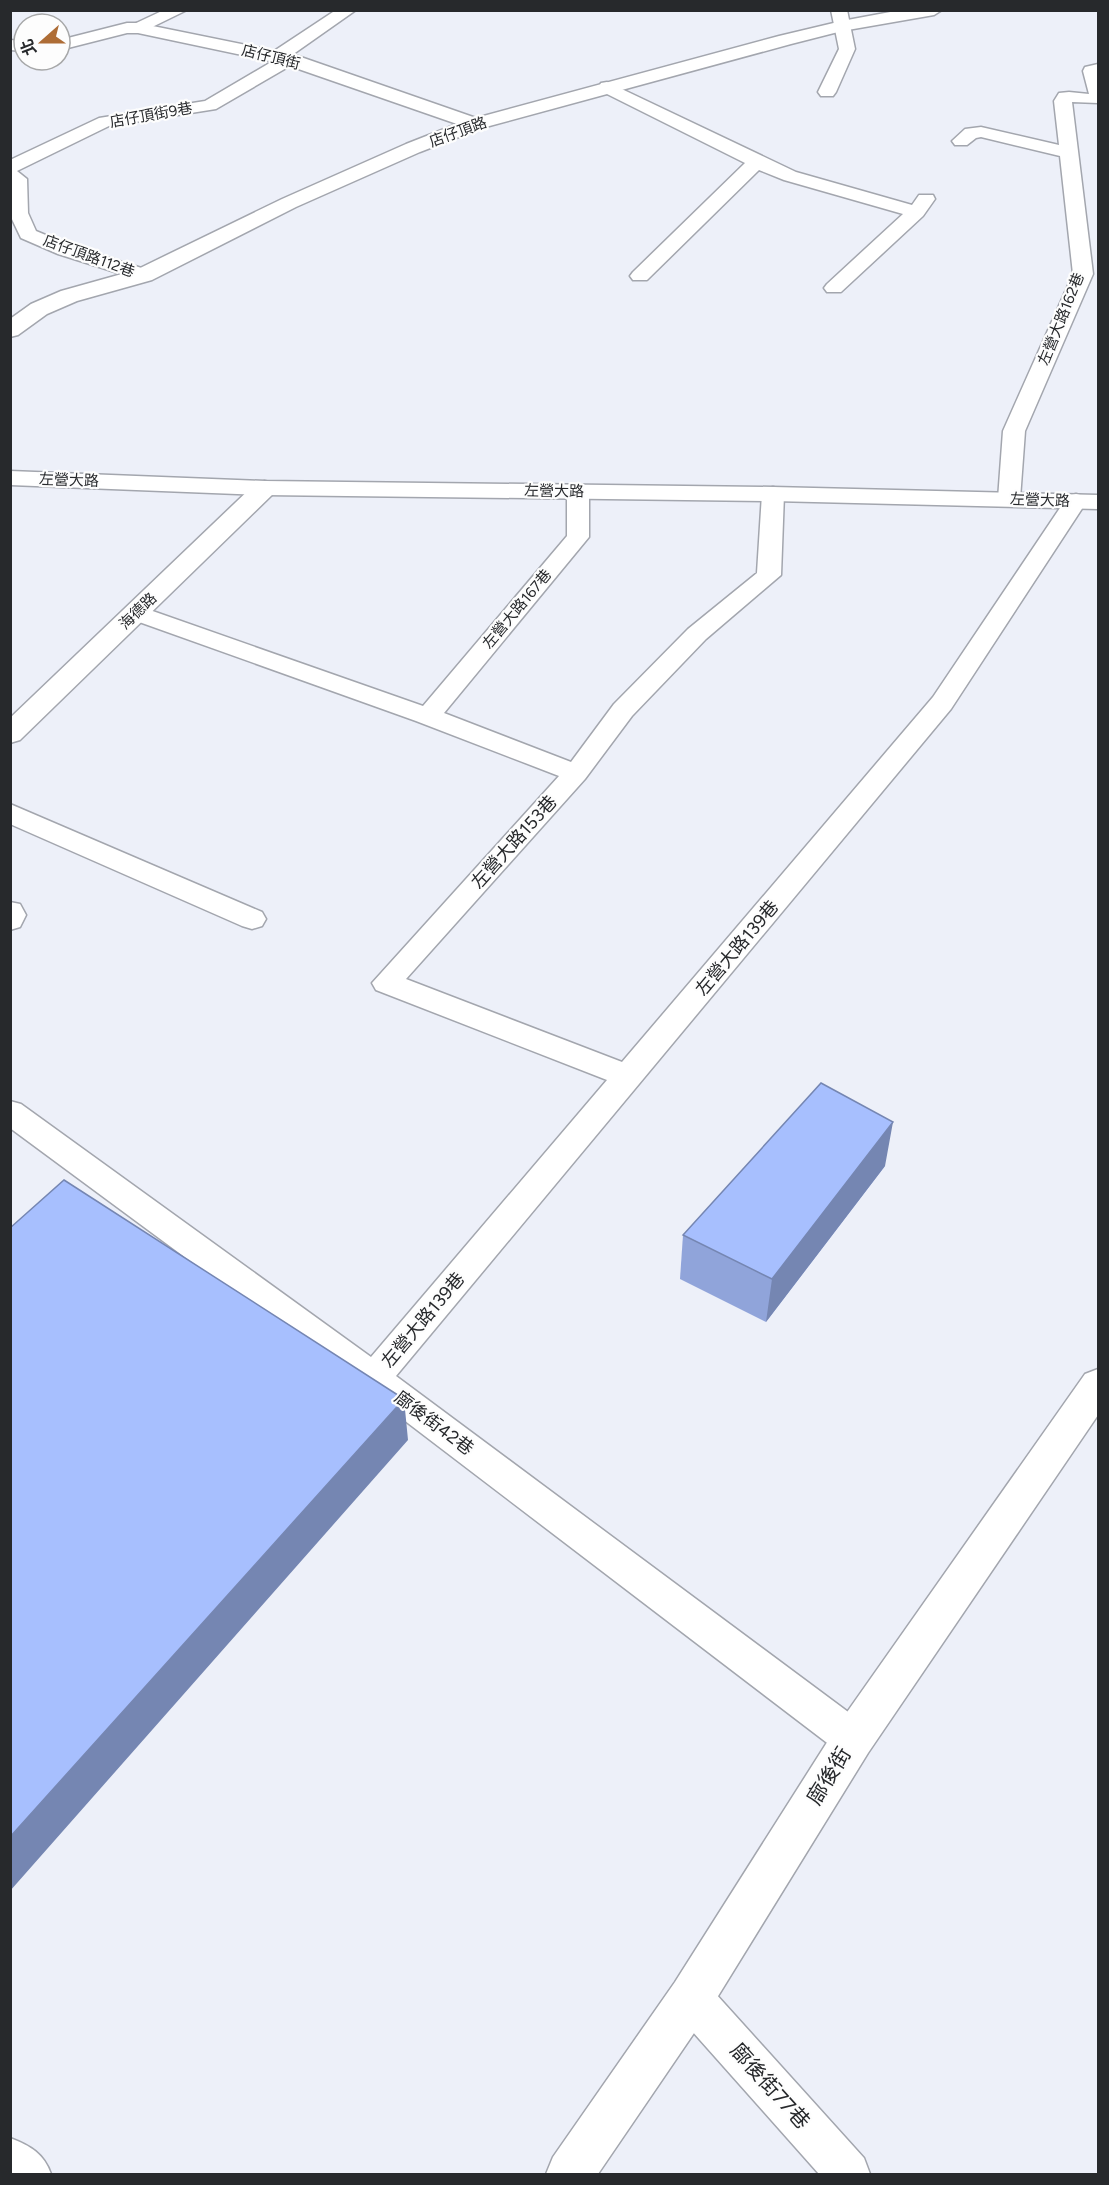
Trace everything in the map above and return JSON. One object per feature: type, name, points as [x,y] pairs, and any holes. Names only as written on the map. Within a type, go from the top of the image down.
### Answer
[{"type":"street","name":"店仔頂路","points":[[10,330],[39,309],[69,296],[144,275],[289,203],[413,148],[475,124],[841,18],[934,10]]},
{"type":"street","name":"店仔頂街","points":[[72,42],[127,28],[138,28],[283,58],[475,124]]},
{"type":"street","name":"左營大路","points":[[10,478],[266,488],[773,494],[1087,501]]},
{"type":"street","name":"海德路","points":[[10,734],[266,488]]},
{"type":"street","name":"廍後街","points":[[570,2175],[691,1998],[853,1739],[1098,1385]]},
{"type":"street","points":[[10,2162],[27,2175]]},
{"type":"lane","points":[[138,28],[179,10]]},
{"type":"lane","name":"店仔頂街9巷","points":[[10,167],[105,122],[210,105],[283,58],[348,10]]},
{"type":"lane","points":[[827,92],[847,49],[841,18]]},
{"type":"lane","name":"左營大路162巷","points":[[1009,499],[1014,431],[1091,275],[1069,153],[1063,100],[1070,96],[1094,100],[1098,97],[1091,71],[1098,69]]},
{"type":"lane","points":[[607,87],[757,162],[790,176],[916,212]]},
{"type":"lane","points":[[961,141],[971,134],[981,132],[1069,153]]},
{"type":"lane","points":[[640,276],[757,162]]},
{"type":"lane","name":"店仔頂路112巷","points":[[10,174],[18,179],[19,213],[28,234],[65,250],[144,275]]},
{"type":"lane","points":[[834,288],[916,212],[928,196]]},
{"type":"lane","name":"左營大路167巷","points":[[428,716],[578,537],[578,492]]},
{"type":"lane","name":"左營大路153巷","points":[[629,1077],[386,982],[576,773],[623,710],[689,642],[769,575],[773,494]]},
{"type":"lane","name":"左營大路139巷","points":[[374,1378],[942,703],[1087,501]]},
{"type":"lane","points":[[136,613],[428,716],[576,773]]},
{"type":"lane","points":[[10,813],[252,919]]},
{"type":"lane","points":[[10,911],[12,915],[10,920]]},
{"type":"lane","name":"廍後街42巷","points":[[10,1112],[374,1378],[853,1739]]},
{"type":"lane","name":"廍後街77巷","points":[[691,1998],[848,2175]]},
{"type":"building","points":[[821,1083],[893,1122],[772,1279],[683,1235]]},
{"type":"building","points":[[64,1180],[404,1399],[10,1837],[10,1228]]}]
